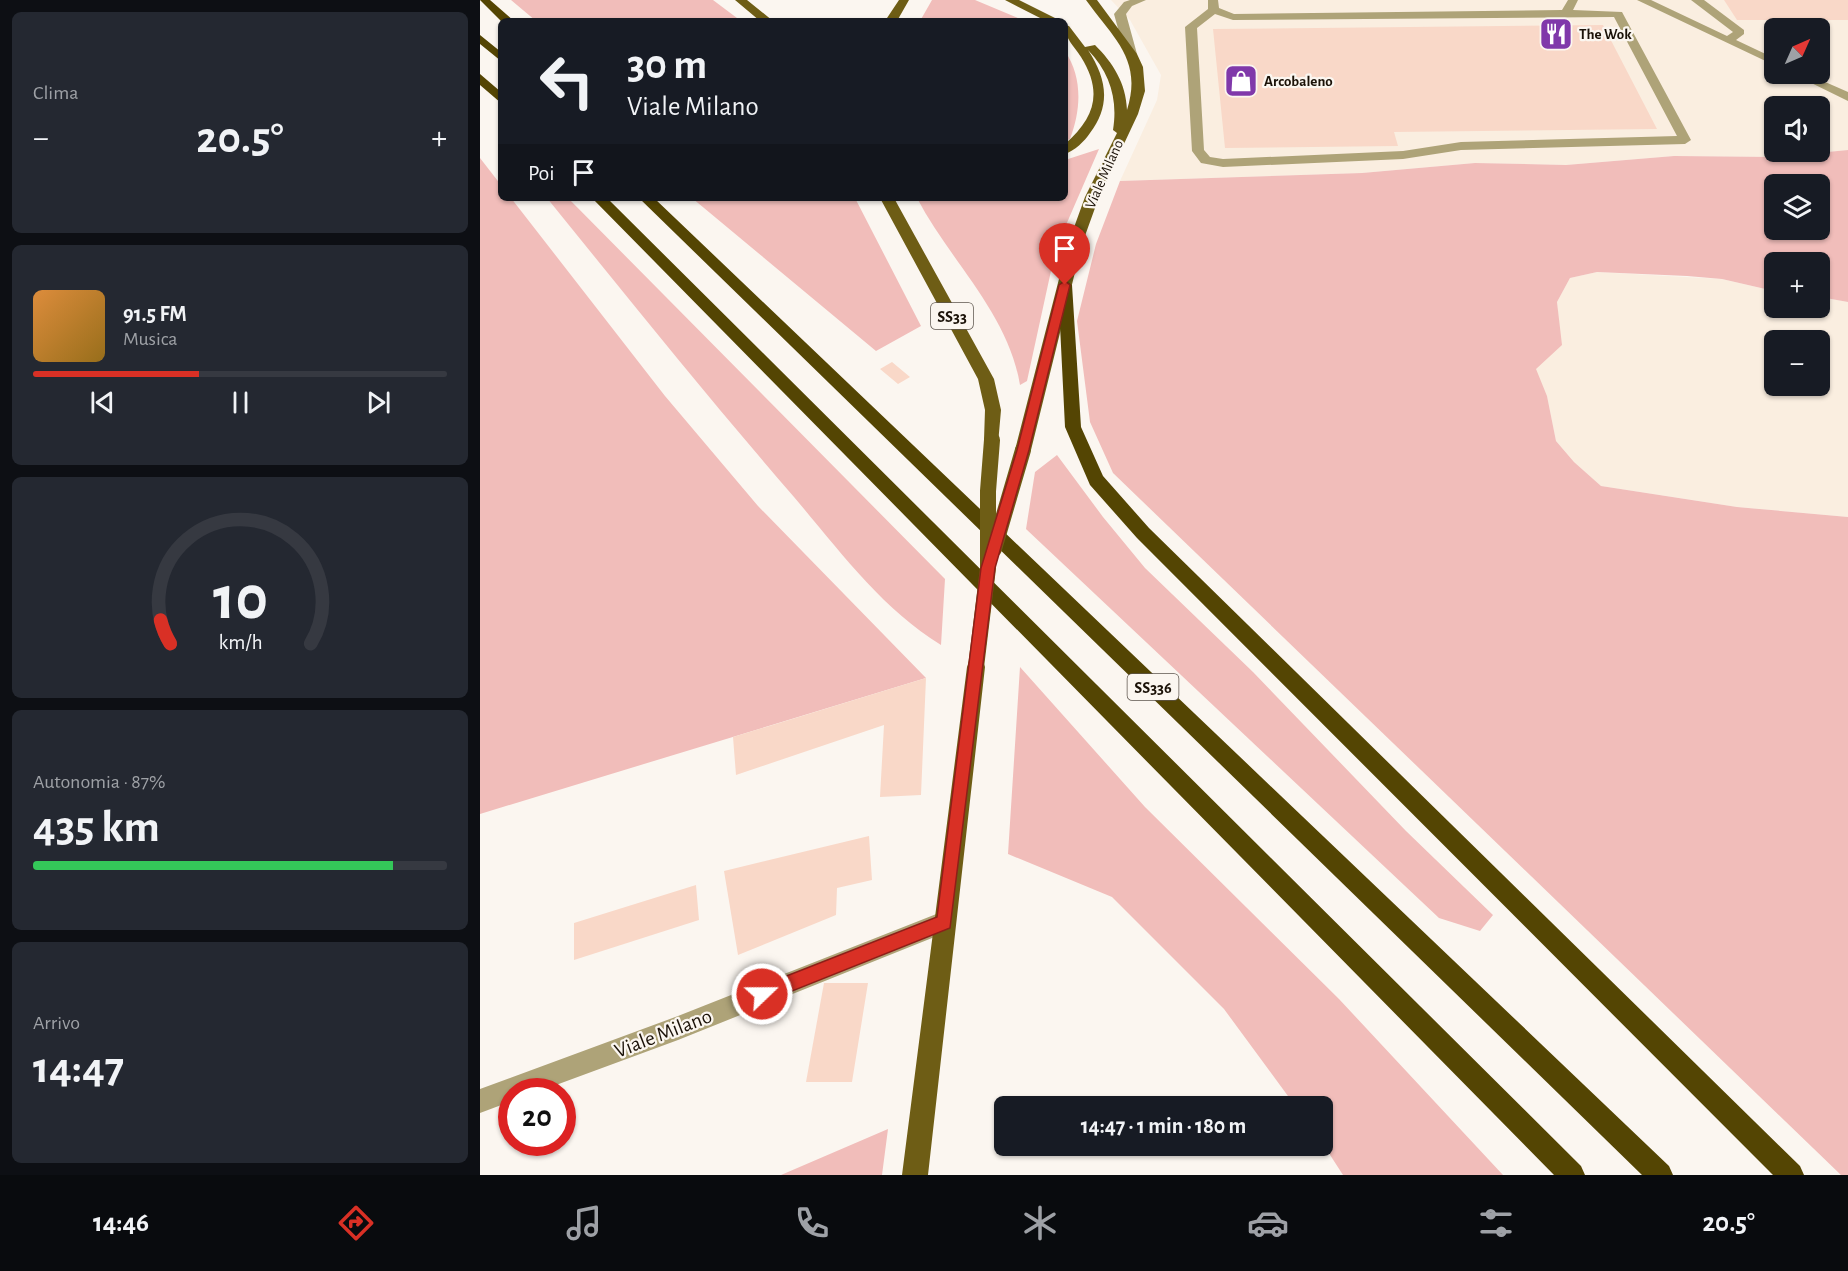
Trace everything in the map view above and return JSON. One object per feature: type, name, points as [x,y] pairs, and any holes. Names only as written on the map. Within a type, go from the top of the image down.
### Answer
[{"type":"highway","points":[[484,0],[505,18]]},
{"type":"highway","points":[[480,38],[498,55]]},
{"type":"highway","points":[[480,78],[498,96]]},
{"type":"highway","name":"SS336","points":[[602,201],[1572,1175]]},
{"type":"highway","name":"SS336","points":[[649,201],[1660,1175]]},
{"type":"highway","points":[[1065,285],[1073,427],[1096,480],[1151,542],[1791,1175]]},
{"type":"main road","points":[[740,0],[763,18]]},
{"type":"main road","points":[[893,18],[904,0]]},
{"type":"main road","points":[[1010,0],[1049,18]]},
{"type":"main road","name":"Viale Milano","points":[[988,568],[1023,450],[1065,285],[1092,197],[1132,114],[1139,91],[1137,67],[1131,54],[1091,0]]},
{"type":"main road","points":[[1068,30],[1097,53],[1117,85],[1122,109],[1114,149]]},
{"type":"main road","points":[[1068,32],[1092,62],[1100,93],[1092,124],[1068,147]]},
{"type":"main road","name":"Viale Milano","points":[[889,201],[986,379],[993,410],[988,490],[988,568],[915,1175]]},
{"type":"street","points":[[1131,54],[1120,14],[1128,4],[1141,0]]},
{"type":"street","points":[[1566,13],[1573,0]]},
{"type":"street","points":[[1642,0],[1764,57]]},
{"type":"street","points":[[1696,0],[1719,14],[1740,32],[1728,40]]},
{"type":"street","points":[[1214,5],[1233,17],[1618,14],[1686,140],[1461,146],[1403,155],[1223,163],[1206,160],[1198,151],[1191,27],[1214,5]]},
{"type":"street","points":[[1820,84],[1848,97]]},
{"type":"street","name":"Viale Milano","points":[[480,1101],[678,1028],[944,922]]},
{"type":"shaded area","points":[[511,0],[713,0],[737,18],[532,18]]},
{"type":"shaded area","points":[[932,0],[975,0],[1018,18],[922,18]]},
{"type":"shaded area","points":[[1111,0],[1848,0],[1848,150],[1830,152],[1830,96],[1764,96],[1764,157],[1674,156],[1566,165],[1475,163],[1362,173],[1120,181],[1157,100],[1161,75],[1130,20]]},
{"type":"shaded area","points":[[1068,56],[1075,72],[1078,94],[1078,106],[1068,140]]},
{"type":"shaded area","points":[[1099,149],[1056,248],[1027,381],[1020,385],[1013,359],[991,311],[919,201],[1068,201],[1068,159]]},
{"type":"shaded area","points":[[1848,150],[1848,302],[1830,299],[1830,252],[1764,252],[1764,289],[1722,279],[1597,272],[1570,278],[1557,302],[1562,345],[1536,369],[1547,396],[1556,441],[1574,462],[1601,486],[1737,507],[1848,517],[1848,1175],[1841,1175],[1113,473],[1090,422],[1077,321],[1096,244],[1120,181],[1362,173],[1475,163],[1566,165],[1674,156],[1764,157],[1764,162],[1830,162],[1830,152]]},
{"type":"shaded area","points":[[480,158],[498,181],[498,201],[513,201],[665,396],[758,506],[926,678],[480,814]]},
{"type":"shaded area","points":[[549,201],[571,201],[945,579],[941,645],[899,614],[862,577],[700,386]]},
{"type":"shaded area","points":[[696,201],[857,201],[921,326],[876,351]]},
{"type":"shaded area","points":[[1597,272],[1722,279],[1764,289],[1764,318],[1830,318],[1830,299],[1848,302],[1848,517],[1737,507],[1601,486],[1574,462],[1556,441],[1547,396],[1535,369],[1561,345],[1557,302],[1570,278]]},
{"type":"shaded area","points":[[1057,455],[1103,517],[1145,568],[1253,672],[1406,831],[1493,915],[1480,931],[1439,918],[1026,529],[1035,472]]},
{"type":"shaded area","points":[[1020,667],[1145,807],[1339,999],[1503,1175],[1343,1175],[1331,1156],[1333,1156],[1333,1096],[1288,1096],[1224,1009],[1112,897],[1008,854]]},
{"type":"shaded area","points":[[888,1129],[882,1175],[781,1175]]},
{"type":"building","points":[[1724,0],[1848,0],[1848,20],[1764,18],[1764,20],[1737,20]]},
{"type":"building","points":[[1603,25],[1657,129],[1394,132],[1398,146],[1225,148],[1213,29]]},
{"type":"building","points":[[892,362],[910,377],[898,384],[880,369]]},
{"type":"building","points":[[926,678],[921,795],[880,797],[884,725],[736,775],[733,737]]},
{"type":"building","points":[[869,836],[872,880],[837,888],[836,915],[738,955],[724,871]]},
{"type":"building","points":[[696,885],[699,920],[574,960],[574,923]]},
{"type":"building","points":[[824,983],[868,983],[852,1082],[806,1082]]},
{"type":"place","name":"The Wok","points":[[1556,34]]},
{"type":"place","name":"Arcobaleno","points":[[1241,81]]},
{"type":"route","points":[[762,994],[944,922],[988,568],[1023,450],[1065,285]]}]
